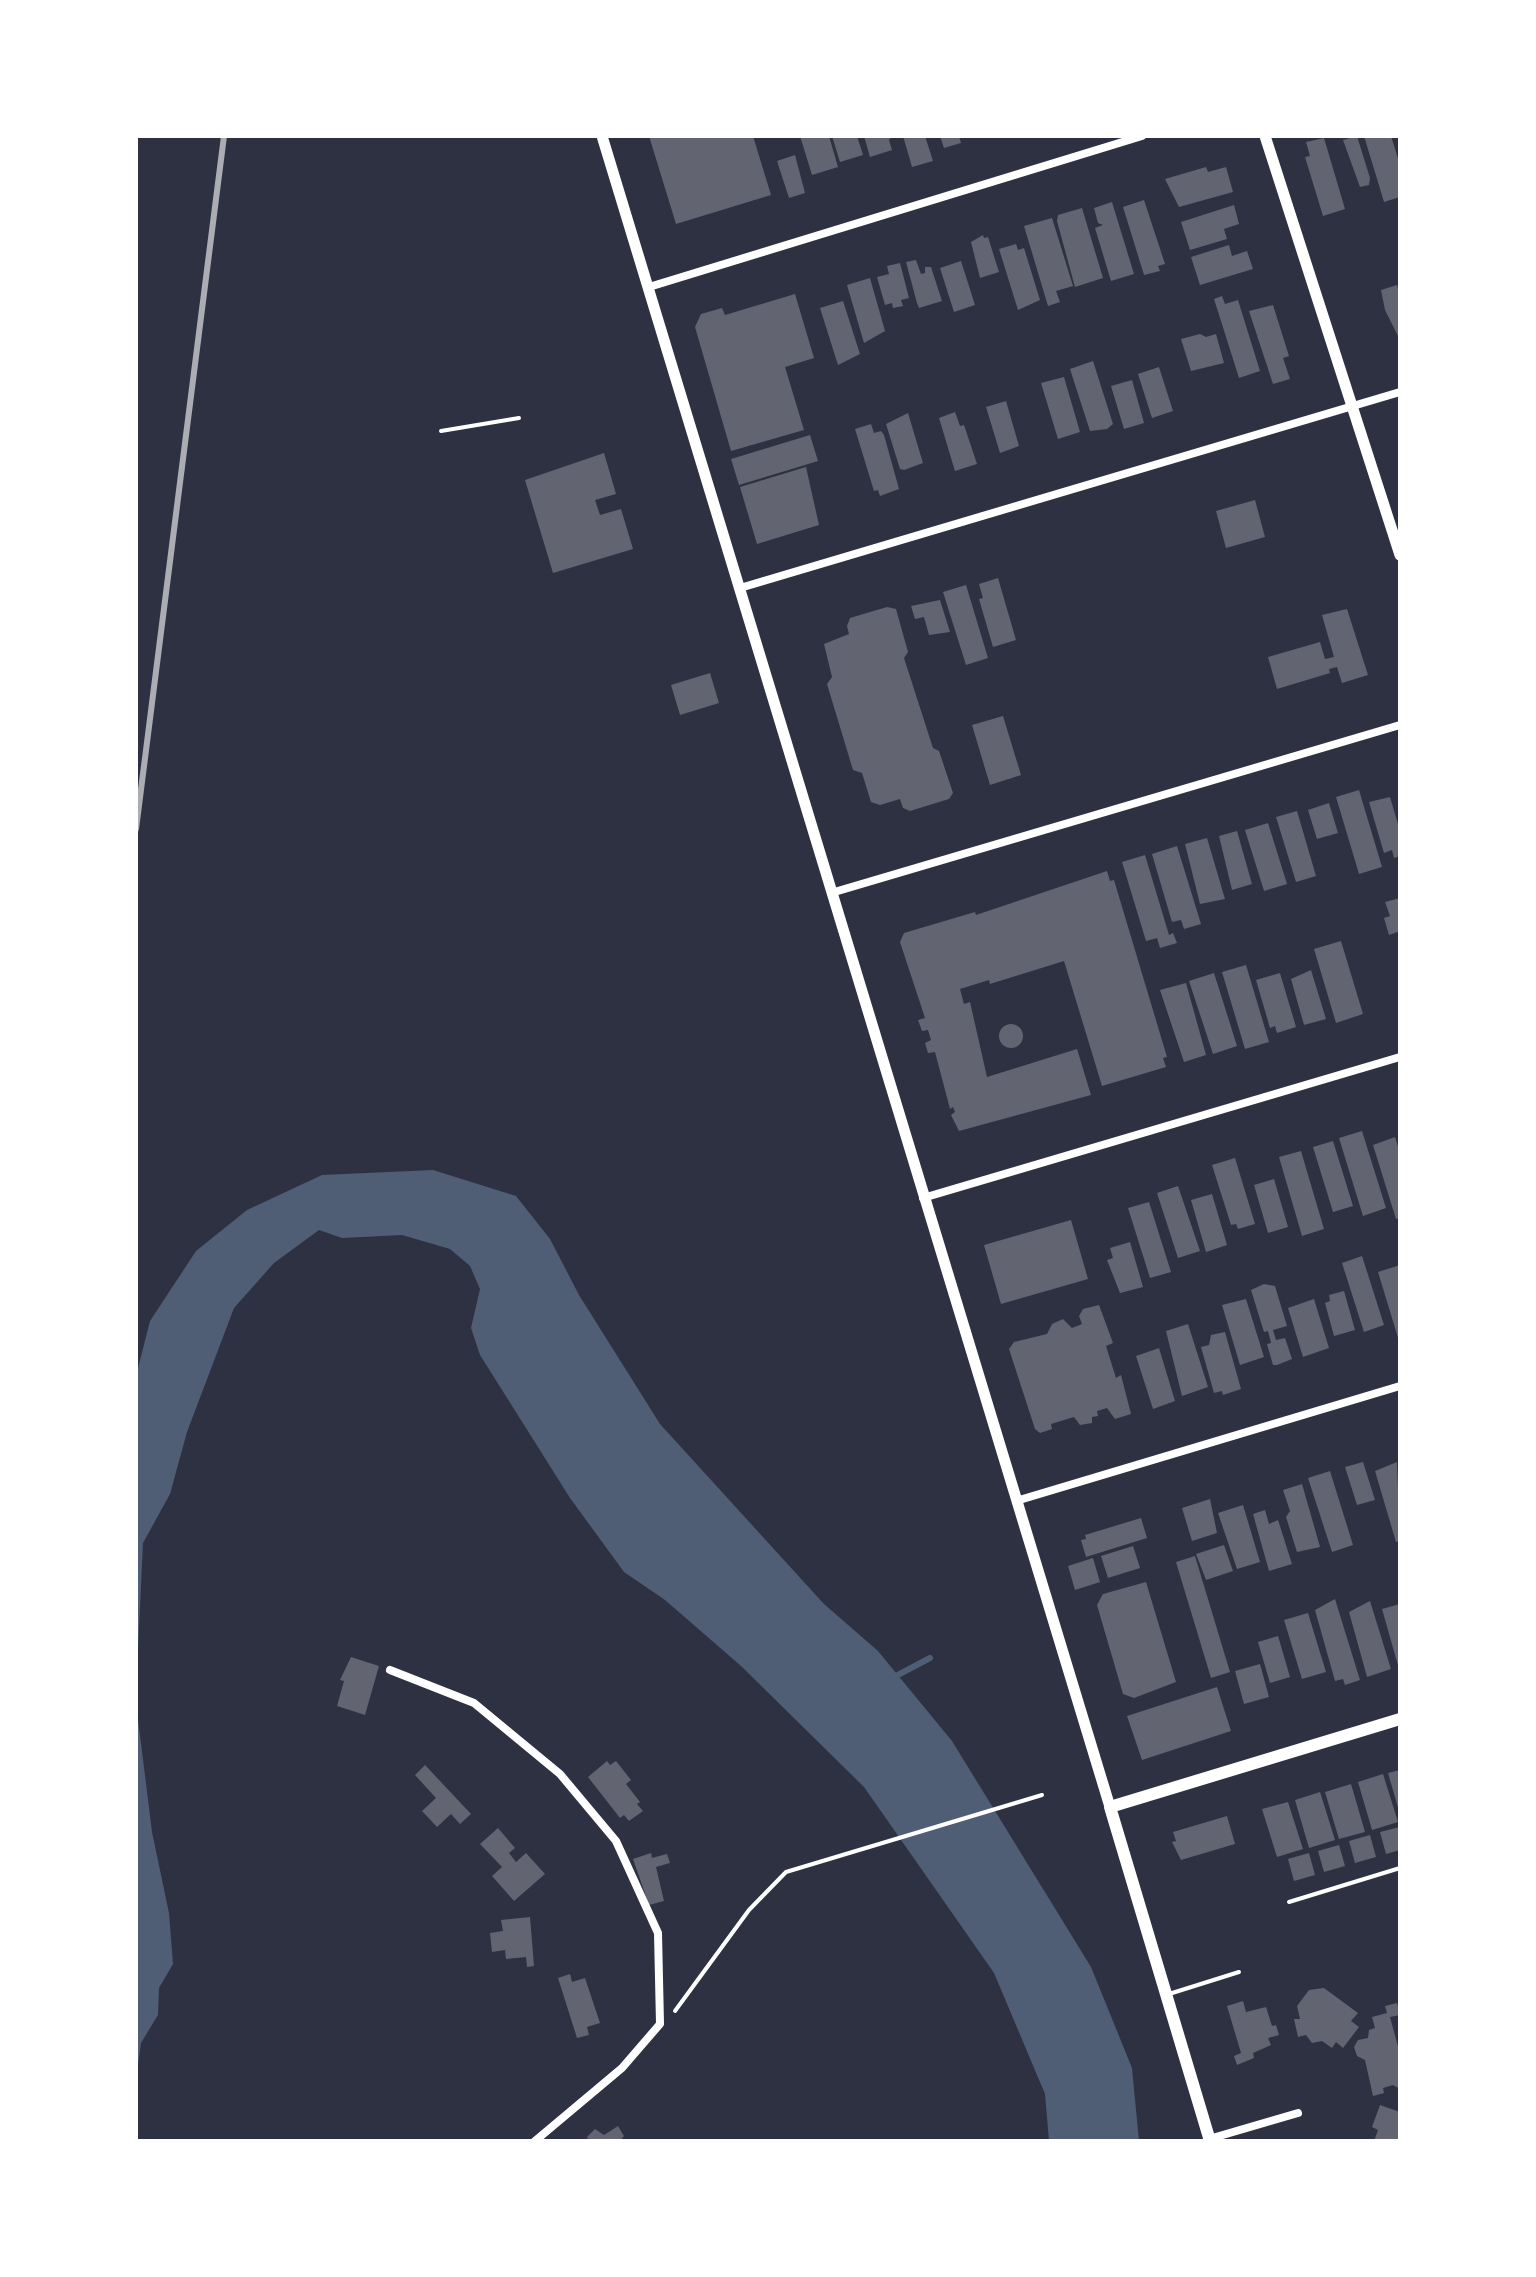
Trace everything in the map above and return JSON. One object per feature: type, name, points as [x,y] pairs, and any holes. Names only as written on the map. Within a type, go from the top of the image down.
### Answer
[{"type":"main road","points":[[1209,2140],[1110,1807],[1400,1719]]},
{"type":"street","points":[[602,136],[1110,1807]]},
{"type":"street","points":[[649,287],[1142,136]]},
{"type":"street","points":[[1265,136],[1400,555]]},
{"type":"street","points":[[740,588],[1400,392]]},
{"type":"street","points":[[831,893],[1400,725]]},
{"type":"street","points":[[923,1198],[1400,1057]]},
{"type":"street","points":[[1016,1501],[1400,1386]]},
{"type":"street","points":[[390,1670],[474,1703],[560,1774],[616,1841],[658,1933],[660,2024],[622,2068],[535,2141]]},
{"type":"street","points":[[1209,2140],[1298,2113]]},
{"type":"lane","points":[[1289,1902],[1400,1868]]},
{"type":"lane","points":[[1167,1995],[1239,1972]]},
{"type":"path","points":[[441,431],[519,418]]},
{"type":"path","points":[[660,2024],[673,2015],[749,1910],[786,1872],[1042,1795]]},
{"type":"water","points":[[433,1170],[516,1196],[550,1239],[579,1295],[660,1424],[824,1604],[878,1651],[952,1741],[1091,1967],[1132,2068],[1139,2141],[1049,2141],[1045,2094],[994,1973],[864,1787],[741,1666],[665,1600],[624,1572],[570,1498],[480,1355],[471,1328],[480,1289],[470,1266],[450,1249],[402,1235],[342,1238],[319,1230],[274,1263],[234,1308],[187,1432],[170,1494],[143,1543],[136,1693],[136,1376],[150,1321],[196,1251],[247,1210],[322,1175]]},
{"type":"water","points":[[136,1703],[152,1832],[169,1913],[173,1964],[159,1988],[158,2015],[141,2043],[136,2079]]},
{"type":"building","points":[[649,136],[753,136],[771,195],[676,224]]},
{"type":"building","points":[[800,136],[829,136],[838,167],[812,175]]},
{"type":"building","points":[[832,136],[857,136],[863,155],[840,162]]},
{"type":"building","points":[[864,136],[892,136],[889,140],[892,150],[870,157]]},
{"type":"building","points":[[903,136],[925,136],[933,161],[912,167]]},
{"type":"building","points":[[940,136],[959,136],[961,143],[944,148]]},
{"type":"building","points":[[1357,136],[1370,178],[1369,185],[1360,187],[1343,140]]},
{"type":"building","points":[[1364,136],[1391,136],[1400,165],[1400,197],[1384,202]]},
{"type":"building","points":[[1324,138],[1345,209],[1323,216],[1305,157],[1310,156],[1306,142]]},
{"type":"building","points":[[795,155],[805,193],[789,198],[777,161]]},
{"type":"building","points":[[1206,167],[1208,172],[1226,167],[1233,192],[1179,207],[1165,179]]},
{"type":"building","points":[[1144,200],[1165,264],[1158,266],[1160,271],[1144,275],[1123,207]]},
{"type":"building","points":[[1112,202],[1134,274],[1111,281],[1095,228],[1103,225],[1098,223],[1094,208]]},
{"type":"building","points":[[1234,205],[1239,224],[1224,229],[1227,239],[1190,250],[1181,222]]},
{"type":"building","points":[[1082,208],[1103,278],[1075,287],[1057,221],[1058,215]]},
{"type":"building","points":[[1052,218],[1073,286],[1056,291],[1060,302],[1048,306],[1024,226]]},
{"type":"building","points":[[983,235],[984,238],[988,237],[999,272],[980,278],[971,242]]},
{"type":"building","points":[[1016,244],[1018,250],[1024,248],[1040,300],[1018,310],[999,249]]},
{"type":"building","points":[[1229,245],[1232,256],[1247,251],[1253,269],[1200,285],[1191,257]]},
{"type":"building","points":[[916,260],[921,274],[925,273],[925,267],[931,267],[942,301],[919,308],[906,262]]},
{"type":"building","points":[[961,261],[975,305],[954,312],[940,268]]},
{"type":"building","points":[[900,263],[909,298],[901,300],[903,306],[893,308],[892,303],[885,305],[877,277],[889,274],[887,266]]},
{"type":"building","points":[[870,278],[885,331],[864,343],[847,285]]},
{"type":"building","points":[[1397,285],[1400,295],[1399,338],[1385,310],[1381,290]]},
{"type":"building","points":[[795,294],[814,358],[785,367],[804,430],[731,451],[695,327],[701,314],[722,308],[725,315]]},
{"type":"building","points":[[1222,296],[1225,304],[1238,300],[1260,371],[1239,378],[1214,299]]},
{"type":"building","points":[[843,301],[860,354],[838,365],[820,308]]},
{"type":"building","points":[[1273,305],[1289,356],[1283,358],[1290,379],[1273,384],[1249,311]]},
{"type":"building","points":[[1200,334],[1206,337],[1216,334],[1224,363],[1191,371],[1181,339]]},
{"type":"building","points":[[1093,361],[1113,424],[1107,429],[1090,431],[1070,369]]},
{"type":"building","points":[[1159,367],[1173,411],[1152,418],[1138,374]]},
{"type":"building","points":[[1064,377],[1080,432],[1058,439],[1041,383]]},
{"type":"building","points":[[1132,380],[1144,423],[1124,429],[1111,386]]},
{"type":"building","points":[[1006,401],[1019,446],[1000,453],[986,407]]},
{"type":"building","points":[[955,412],[960,426],[964,425],[977,464],[955,471],[939,418]]},
{"type":"building","points":[[908,413],[923,463],[904,470],[900,469],[886,424]]},
{"type":"building","points":[[871,424],[874,433],[881,431],[884,435],[899,489],[880,496],[878,490],[874,491],[855,429]]},
{"type":"building","points":[[810,435],[818,461],[739,485],[731,459]]},
{"type":"building","points":[[604,453],[616,494],[595,500],[600,515],[621,509],[633,549],[553,573],[525,480]]},
{"type":"building","points":[[806,467],[819,525],[757,544],[740,487]]},
{"type":"building","points":[[1255,500],[1265,537],[1226,548],[1216,511]]},
{"type":"building","points":[[998,578],[1016,640],[993,647],[979,599],[983,598],[979,584]]},
{"type":"building","points":[[966,585],[988,658],[966,665],[943,592]]},
{"type":"building","points":[[940,600],[950,632],[929,635],[924,617],[915,619],[911,606]]},
{"type":"building","points":[[887,607],[896,609],[908,652],[904,658],[933,748],[939,751],[953,793],[949,799],[910,811],[903,808],[900,799],[880,805],[871,802],[862,773],[853,770],[827,684],[832,677],[824,644],[849,634],[847,626],[850,618]]},
{"type":"building","points":[[1347,609],[1368,675],[1342,683],[1337,667],[1329,669],[1330,673],[1277,689],[1268,657],[1320,642],[1325,659],[1334,657],[1322,615]]},
{"type":"building","points":[[710,673],[719,703],[680,715],[671,685]]},
{"type":"building","points":[[1003,716],[1021,775],[990,785],[972,725]]},
{"type":"building","points":[[1359,790],[1382,867],[1359,874],[1336,797]]},
{"type":"building","points":[[1390,797],[1400,831],[1400,856],[1394,858],[1392,850],[1384,853],[1369,802]]},
{"type":"building","points":[[1329,803],[1338,833],[1317,839],[1308,810]]},
{"type":"building","points":[[1297,811],[1316,876],[1296,882],[1276,817]]},
{"type":"building","points":[[1268,823],[1287,884],[1264,891],[1245,830]]},
{"type":"building","points":[[1237,831],[1252,884],[1232,890],[1219,836]]},
{"type":"building","points":[[1207,838],[1225,899],[1200,904],[1185,844]]},
{"type":"building","points":[[1177,846],[1201,924],[1184,929],[1181,920],[1172,922],[1152,854]]},
{"type":"building","points":[[1145,855],[1169,935],[1173,933],[1177,943],[1160,948],[1157,938],[1146,941],[1122,862]]},
{"type":"building","points":[[1107,871],[1110,881],[1114,880],[1167,1057],[1163,1058],[1166,1067],[1102,1086],[1064,961],[990,984],[989,980],[960,989],[964,1004],[970,1002],[987,1077],[1077,1049],[1091,1095],[959,1131],[951,1115],[955,1112],[953,1107],[950,1109],[935,1052],[928,1053],[925,1043],[931,1040],[928,1030],[922,1031],[918,1020],[925,1018],[900,942],[904,933],[975,912],[976,915]]},
{"type":"building","points":[[1400,898],[1400,931],[1389,935],[1384,918],[1390,916],[1385,902]]},
{"type":"building","points":[[1341,941],[1363,1014],[1336,1023],[1314,949]]},
{"type":"building","points":[[1246,965],[1269,1042],[1245,1049],[1222,972]]},
{"type":"building","points":[[1311,970],[1326,1019],[1304,1025],[1291,979]]},
{"type":"building","points":[[1214,973],[1237,1046],[1213,1054],[1189,981]]},
{"type":"building","points":[[1280,973],[1296,1027],[1277,1033],[1275,1026],[1270,1028],[1256,980]]},
{"type":"building","points":[[1186,983],[1206,1055],[1184,1062],[1160,990]]},
{"type":"building","points":[[1011,1024],[1019,1028],[1023,1036],[1019,1044],[1011,1048],[1003,1044],[999,1036],[1003,1028]]},
{"type":"building","points":[[1362,1131],[1386,1208],[1363,1216],[1339,1138]]},
{"type":"building","points":[[1395,1137],[1400,1153],[1400,1218],[1396,1219],[1373,1145]]},
{"type":"building","points":[[1333,1141],[1353,1206],[1333,1212],[1313,1147]]},
{"type":"building","points":[[1301,1151],[1324,1229],[1302,1236],[1279,1157]]},
{"type":"building","points":[[1235,1158],[1255,1224],[1238,1229],[1236,1224],[1231,1225],[1212,1165]]},
{"type":"building","points":[[1274,1179],[1288,1227],[1268,1233],[1254,1185]]},
{"type":"building","points":[[1178,1186],[1200,1251],[1178,1258],[1157,1193]]},
{"type":"building","points":[[1212,1194],[1227,1245],[1206,1252],[1191,1200]]},
{"type":"building","points":[[1149,1202],[1171,1272],[1150,1278],[1128,1208]]},
{"type":"building","points":[[1071,1220],[1088,1279],[1001,1304],[984,1245]]},
{"type":"building","points":[[1130,1242],[1143,1287],[1120,1293],[1107,1260],[1113,1258],[1110,1248]]},
{"type":"building","points":[[1362,1256],[1384,1325],[1364,1332],[1342,1263]]},
{"type":"building","points":[[1400,1265],[1400,1341],[1399,1341],[1378,1272]]},
{"type":"building","points":[[1264,1284],[1275,1286],[1287,1326],[1273,1330],[1276,1340],[1285,1338],[1292,1359],[1277,1365],[1273,1365],[1267,1344],[1271,1343],[1268,1331],[1264,1332],[1251,1290]]},
{"type":"building","points":[[1344,1291],[1355,1330],[1334,1336],[1325,1303],[1330,1301],[1329,1295]]},
{"type":"building","points":[[1246,1299],[1264,1357],[1240,1365],[1222,1305]]},
{"type":"building","points":[[1314,1299],[1329,1348],[1303,1357],[1288,1308]]},
{"type":"building","points":[[1099,1305],[1113,1343],[1106,1346],[1116,1378],[1121,1375],[1131,1414],[1115,1419],[1107,1408],[1097,1411],[1098,1416],[1092,1417],[1092,1423],[1080,1425],[1074,1417],[1051,1424],[1052,1429],[1040,1433],[1035,1429],[1009,1349],[1014,1342],[1047,1334],[1052,1324],[1063,1319],[1072,1328],[1082,1324],[1079,1316],[1083,1309]]},
{"type":"building","points":[[1188,1324],[1208,1387],[1182,1396],[1166,1331]]},
{"type":"building","points":[[1225,1332],[1241,1389],[1223,1395],[1222,1391],[1214,1393],[1201,1347],[1209,1345],[1211,1335]]},
{"type":"building","points":[[1159,1348],[1175,1401],[1153,1409],[1136,1356]]},
{"type":"building","points":[[1363,1462],[1375,1500],[1357,1505],[1345,1467]]},
{"type":"building","points":[[1397,1462],[1400,1541],[1396,1542],[1375,1471]]},
{"type":"building","points":[[1330,1471],[1353,1545],[1332,1552],[1308,1478]]},
{"type":"building","points":[[1302,1484],[1320,1547],[1297,1552],[1286,1517],[1290,1511],[1283,1490]]},
{"type":"building","points":[[1210,1499],[1217,1533],[1192,1541],[1182,1508]]},
{"type":"building","points":[[1243,1505],[1260,1562],[1237,1569],[1218,1513]]},
{"type":"building","points":[[1265,1510],[1269,1524],[1278,1520],[1292,1564],[1269,1571],[1253,1514]]},
{"type":"building","points":[[1141,1518],[1147,1538],[1086,1557],[1081,1540],[1086,1539],[1085,1535]]},
{"type":"building","points":[[1224,1545],[1233,1571],[1206,1580],[1196,1554]]},
{"type":"building","points":[[1133,1546],[1140,1568],[1108,1578],[1101,1556]]},
{"type":"building","points":[[1195,1556],[1230,1672],[1211,1678],[1176,1562]]},
{"type":"building","points":[[1093,1558],[1100,1582],[1075,1590],[1068,1566]]},
{"type":"building","points":[[1146,1582],[1176,1682],[1134,1698],[1123,1694],[1097,1605],[1103,1594]]},
{"type":"building","points":[[1335,1599],[1360,1680],[1345,1685],[1343,1679],[1335,1681],[1315,1610]]},
{"type":"building","points":[[1370,1601],[1391,1669],[1367,1677],[1349,1612]]},
{"type":"building","points":[[1400,1604],[1400,1669],[1399,1669],[1382,1609]]},
{"type":"building","points":[[1308,1613],[1326,1672],[1302,1679],[1284,1620]]},
{"type":"building","points":[[1278,1636],[1290,1677],[1270,1683],[1258,1642]]},
{"type":"building","points":[[351,1657],[379,1666],[365,1715],[337,1706],[344,1681],[340,1680]]},
{"type":"building","points":[[1260,1664],[1269,1697],[1244,1704],[1235,1671]]},
{"type":"building","points":[[1217,1687],[1231,1731],[1142,1760],[1127,1716]]},
{"type":"building","points":[[607,1761],[610,1765],[616,1761],[631,1780],[626,1784],[640,1802],[637,1804],[643,1811],[629,1821],[624,1815],[620,1818],[588,1777]]},
{"type":"building","points":[[425,1765],[471,1814],[460,1824],[451,1814],[437,1827],[422,1811],[436,1798],[415,1775]]},
{"type":"building","points":[[1400,1770],[1400,1811],[1399,1811],[1388,1773]]},
{"type":"building","points":[[1383,1774],[1398,1822],[1372,1830],[1358,1782]]},
{"type":"building","points":[[1351,1784],[1365,1832],[1339,1839],[1325,1792]]},
{"type":"building","points":[[1320,1792],[1335,1840],[1309,1848],[1295,1800]]},
{"type":"building","points":[[1288,1802],[1303,1849],[1277,1857],[1262,1809]]},
{"type":"building","points":[[1227,1816],[1235,1844],[1181,1860],[1172,1842],[1176,1841],[1173,1832]]},
{"type":"building","points":[[1400,1827],[1400,1850],[1386,1854],[1380,1832]]},
{"type":"building","points":[[498,1828],[515,1848],[509,1853],[516,1862],[526,1853],[545,1874],[514,1901],[492,1876],[502,1867],[480,1844]]},
{"type":"building","points":[[1370,1835],[1376,1857],[1355,1863],[1349,1841]]},
{"type":"building","points":[[1339,1845],[1345,1866],[1324,1872],[1318,1851]]},
{"type":"building","points":[[651,1853],[652,1858],[667,1854],[670,1863],[656,1867],[664,1901],[649,1905],[633,1859]]},
{"type":"building","points":[[1309,1853],[1315,1875],[1294,1881],[1288,1859]]},
{"type":"building","points":[[530,1917],[534,1966],[527,1967],[526,1957],[506,1959],[505,1950],[492,1952],[490,1933],[503,1931],[501,1920]]},
{"type":"building","points":[[570,1974],[572,1982],[585,1978],[600,2023],[587,2027],[589,2035],[577,2038],[558,1978]]},
{"type":"building","points":[[1324,1988],[1358,2013],[1351,2021],[1359,2027],[1343,2048],[1336,2042],[1332,2048],[1322,2041],[1312,2043],[1306,2035],[1298,2037],[1294,2019],[1300,2019],[1297,2006],[1309,1990]]},
{"type":"building","points":[[1243,2001],[1246,2012],[1266,2007],[1272,2026],[1276,2025],[1279,2035],[1268,2038],[1271,2045],[1253,2053],[1254,2058],[1237,2065],[1234,2056],[1241,2053],[1227,2006]]},
{"type":"building","points":[[1397,2003],[1400,2015],[1390,2017],[1400,2054],[1400,2089],[1393,2085],[1383,2088],[1384,2093],[1373,2096],[1365,2060],[1357,2056],[1354,2047],[1358,2040],[1368,2038],[1369,2030],[1375,2028],[1372,2017],[1387,2013],[1385,2006]]},
{"type":"building","points":[[1380,2105],[1400,2112],[1400,2141],[1374,2141],[1378,2130],[1372,2127]]},
{"type":"building","points":[[618,2126],[624,2136],[620,2141],[589,2141],[587,2137],[595,2129],[604,2135]]},
{"type":"waterway","points":[[894,1677],[930,1658]]},
{"type":"railway","points":[[136,829],[224,136]]}]
